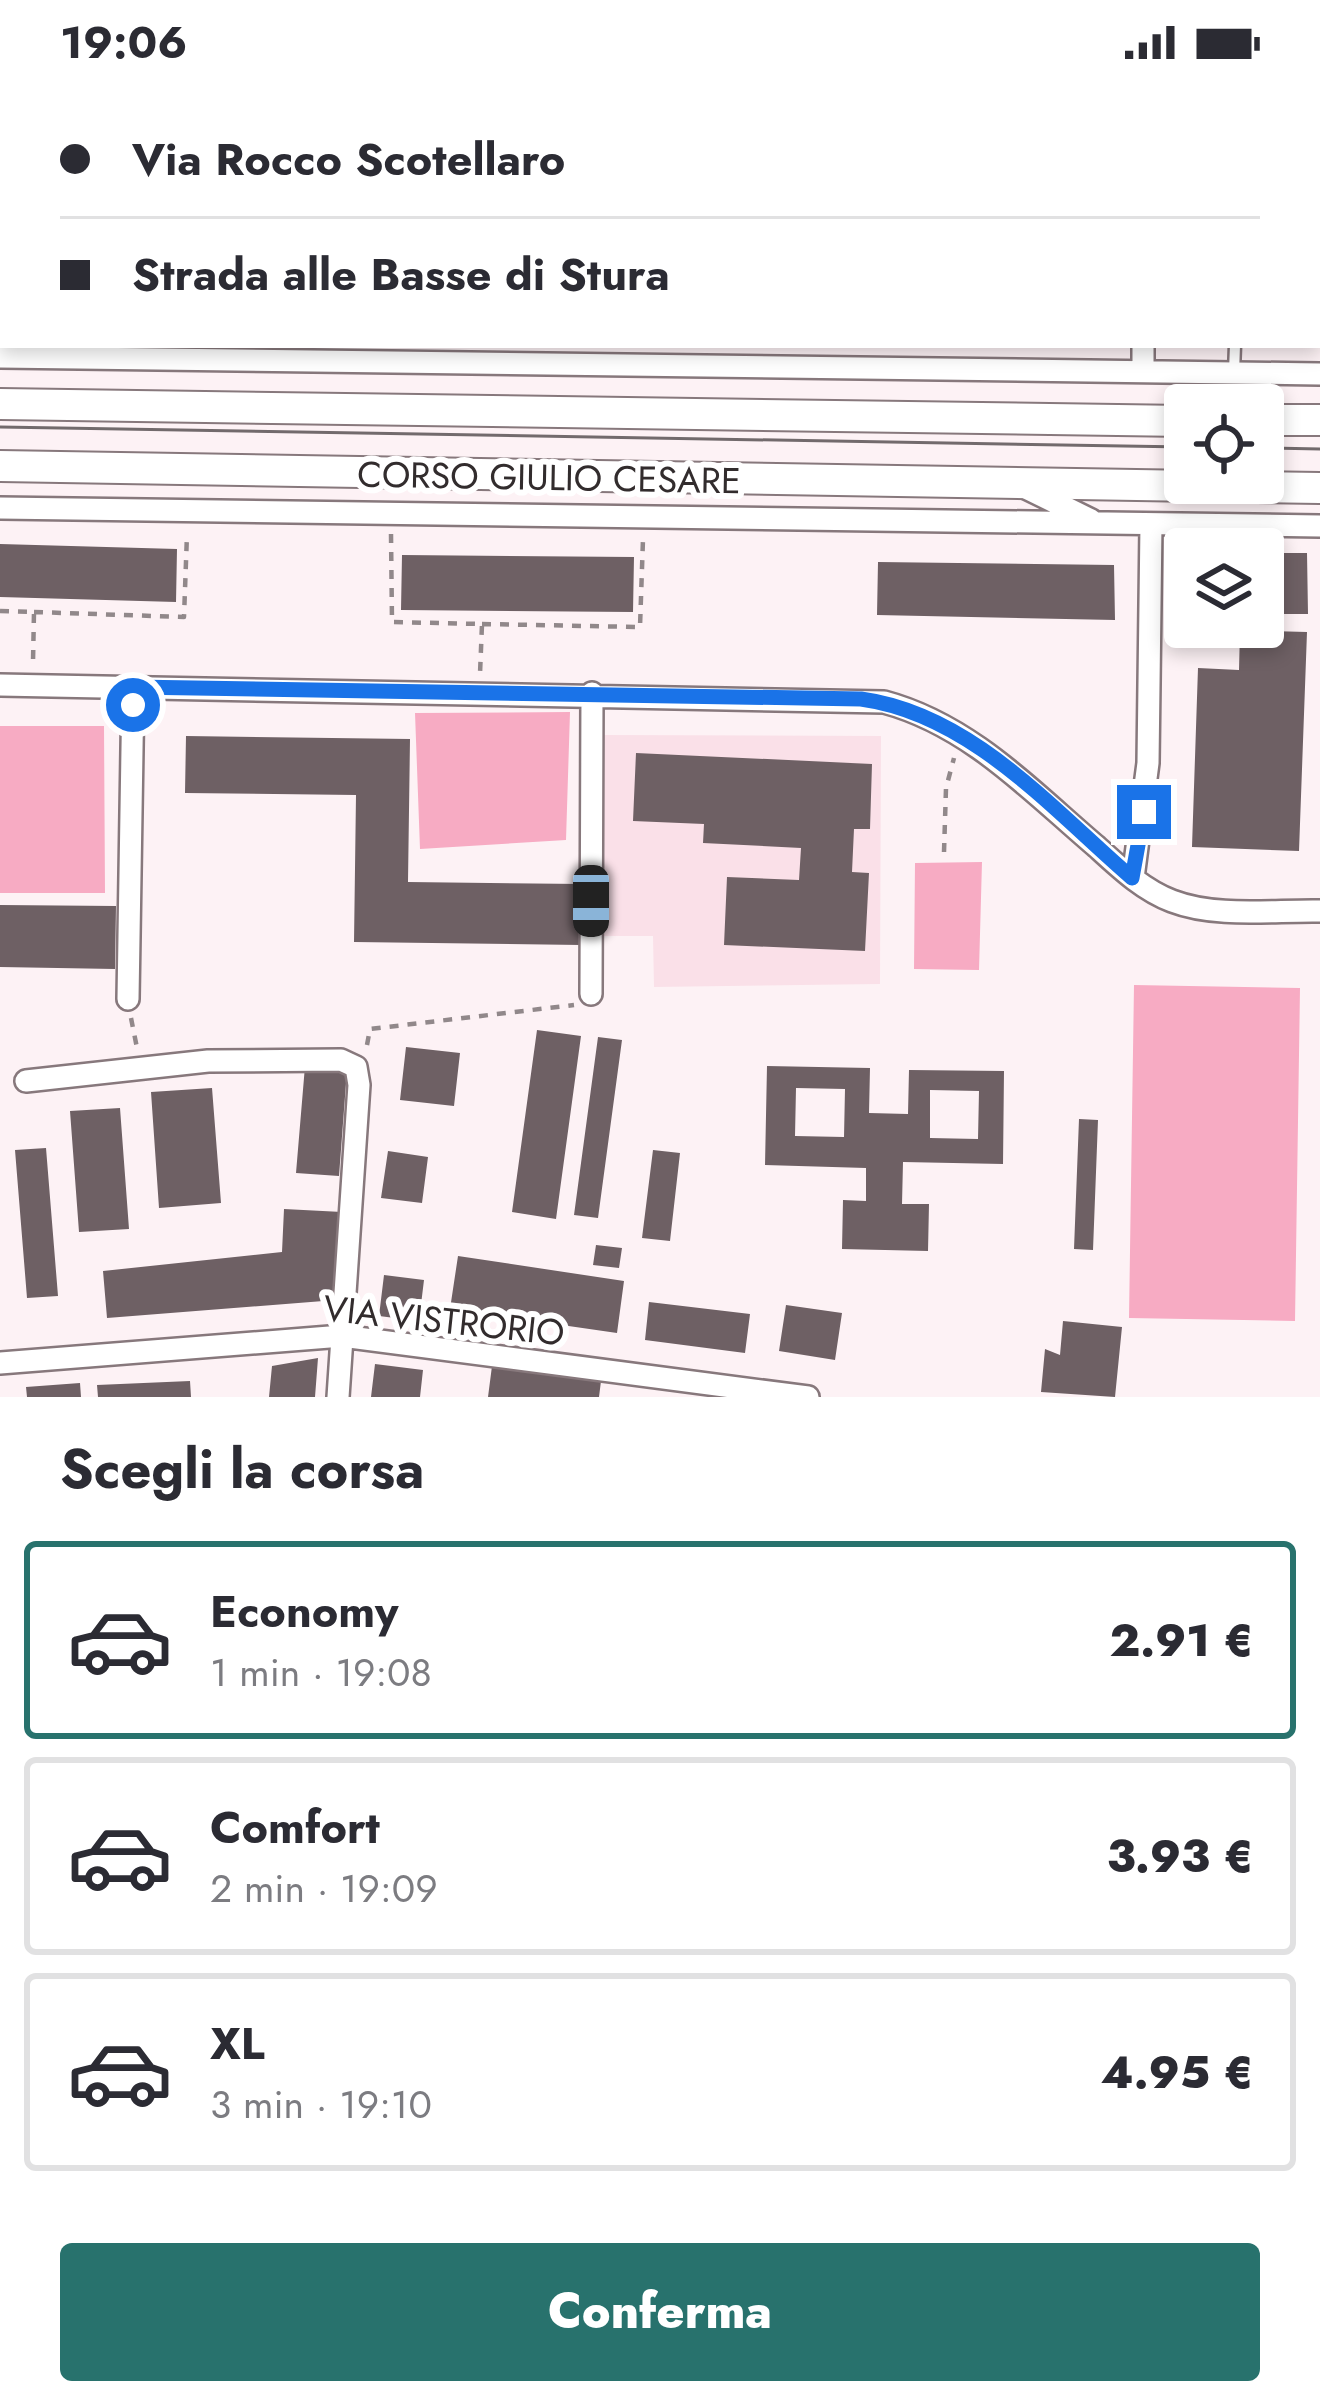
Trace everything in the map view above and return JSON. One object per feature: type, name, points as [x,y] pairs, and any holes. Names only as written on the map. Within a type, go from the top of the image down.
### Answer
[{"type":"main road","name":"CORSO GIULIO CESARE","points":[[0,404],[1164,421]]},
{"type":"main road","points":[[1284,421],[1320,420]]},
{"type":"main road","name":"CORSO GIULIO CESARE","points":[[0,466],[1320,488]]},
{"type":"street","points":[[1143,348],[1143,370]]},
{"type":"street","points":[[0,357],[50,351],[230,353],[1320,374]]},
{"type":"street","name":"CORSO GIULIO CESARE","points":[[1013,482],[1097,523]]},
{"type":"street","name":"CORSO GIULIO CESARE","points":[[0,508],[1320,526]]},
{"type":"street","points":[[1132,878],[1148,763],[1151,524]]},
{"type":"street","points":[[0,685],[861,699],[921,713],[967,738],[1132,878],[1191,907],[1320,911]]},
{"type":"street","points":[[128,999],[133,687]]},
{"type":"street","points":[[591,994],[592,693]]},
{"type":"street","points":[[26,1082],[222,1060],[352,1064],[359,1084],[338,1397]]},
{"type":"street","name":"VIA VISTRORIO","points":[[0,1363],[342,1336],[808,1397]]},
{"type":"lane","points":[[1234,372],[1235,348]]},
{"type":"path","points":[[0,611],[184,617],[187,512]]},
{"type":"path","points":[[390,514],[392,622],[640,627],[644,518]]},
{"type":"path","points":[[33,685],[34,612]]},
{"type":"path","points":[[479,692],[482,624]]},
{"type":"path","points":[[944,852],[950,769],[967,738]]},
{"type":"path","points":[[352,1064],[369,1042],[370,1029],[591,1003],[591,994]]},
{"type":"shaded area","points":[[570,712],[566,840],[420,849],[415,713]]},
{"type":"shaded area","points":[[0,726],[104,726],[105,893],[0,893]]},
{"type":"shaded area","points":[[602,735],[881,736],[880,984],[654,987],[653,936],[600,936]]},
{"type":"shaded area","points":[[982,862],[979,970],[914,969],[915,863]]},
{"type":"shaded area","points":[[1134,985],[1300,988],[1295,1321],[1129,1318]]},
{"type":"building","points":[[0,544],[177,549],[176,602],[0,597]]},
{"type":"building","points":[[1284,553],[1307,553],[1308,614],[1284,614]]},
{"type":"building","points":[[402,555],[634,557],[633,612],[401,610]]},
{"type":"building","points":[[878,562],[1114,565],[1115,620],[877,615]]},
{"type":"building","points":[[1284,631],[1307,632],[1299,851],[1192,847],[1198,668],[1239,670],[1240,648],[1284,648]]},
{"type":"building","points":[[186,736],[410,739],[408,882],[582,884],[581,945],[354,942],[356,795],[185,793]]},
{"type":"building","points":[[636,753],[872,764],[870,829],[854,829],[852,872],[869,873],[865,951],[724,945],[727,877],[799,880],[801,848],[703,843],[704,824],[633,821]]},
{"type":"building","points":[[0,905],[116,906],[115,969],[0,967]]},
{"type":"building","points":[[537,1030],[581,1036],[556,1219],[512,1212]]},
{"type":"building","points":[[598,1037],[622,1040],[598,1218],[574,1215]]},
{"type":"building","points":[[406,1047],[460,1053],[454,1106],[400,1100]]},
{"type":"building","points":[[305,1066],[347,1070],[339,1176],[296,1173]]},
{"type":"building","points":[[767,1066],[870,1068],[869,1113],[908,1114],[909,1070],[1004,1071],[1003,1164],[903,1162],[902,1204],[929,1204],[928,1251],[842,1249],[843,1200],[866,1201],[866,1168],[765,1165]],"holes":[[[796,1088],[845,1089],[844,1137],[795,1136]],[[930,1090],[979,1091],[978,1139],[930,1138]]]},
{"type":"building","points":[[212,1088],[221,1203],[159,1208],[151,1092]]},
{"type":"building","points":[[120,1108],[129,1229],[79,1232],[70,1111]]},
{"type":"building","points":[[1079,1119],[1098,1120],[1093,1250],[1074,1249]]},
{"type":"building","points":[[46,1148],[58,1296],[27,1298],[15,1150]]},
{"type":"building","points":[[653,1150],[680,1153],[670,1241],[642,1238]]},
{"type":"building","points":[[388,1151],[428,1157],[422,1203],[381,1198]]},
{"type":"building","points":[[284,1209],[342,1212],[336,1300],[107,1318],[103,1271],[282,1252]]},
{"type":"building","points":[[596,1245],[622,1248],[619,1268],[593,1265]]},
{"type":"building","points":[[458,1256],[624,1281],[617,1333],[450,1309]]},
{"type":"building","points":[[384,1275],[424,1280],[419,1321],[379,1316]]},
{"type":"building","points":[[649,1302],[750,1314],[745,1353],[645,1340]]},
{"type":"building","points":[[786,1305],[842,1313],[835,1360],[779,1351]]},
{"type":"building","points":[[1063,1321],[1122,1327],[1115,1397],[1041,1392],[1045,1349],[1060,1355]]},
{"type":"building","points":[[318,1358],[315,1397],[269,1397],[272,1366]]},
{"type":"building","points":[[375,1364],[423,1370],[420,1397],[371,1397]]},
{"type":"building","points":[[492,1366],[601,1381],[599,1397],[488,1397]]},
{"type":"building","points":[[190,1381],[191,1397],[98,1397],[97,1385]]},
{"type":"building","points":[[80,1383],[81,1397],[27,1397],[26,1387]]},
{"type":"tram line","points":[[0,427],[1164,447]]},
{"type":"tram line","points":[[1284,448],[1320,449]]},
{"type":"route","points":[[133,705],[133,687],[861,699],[921,713],[967,738],[1132,878],[1144,812]]}]
